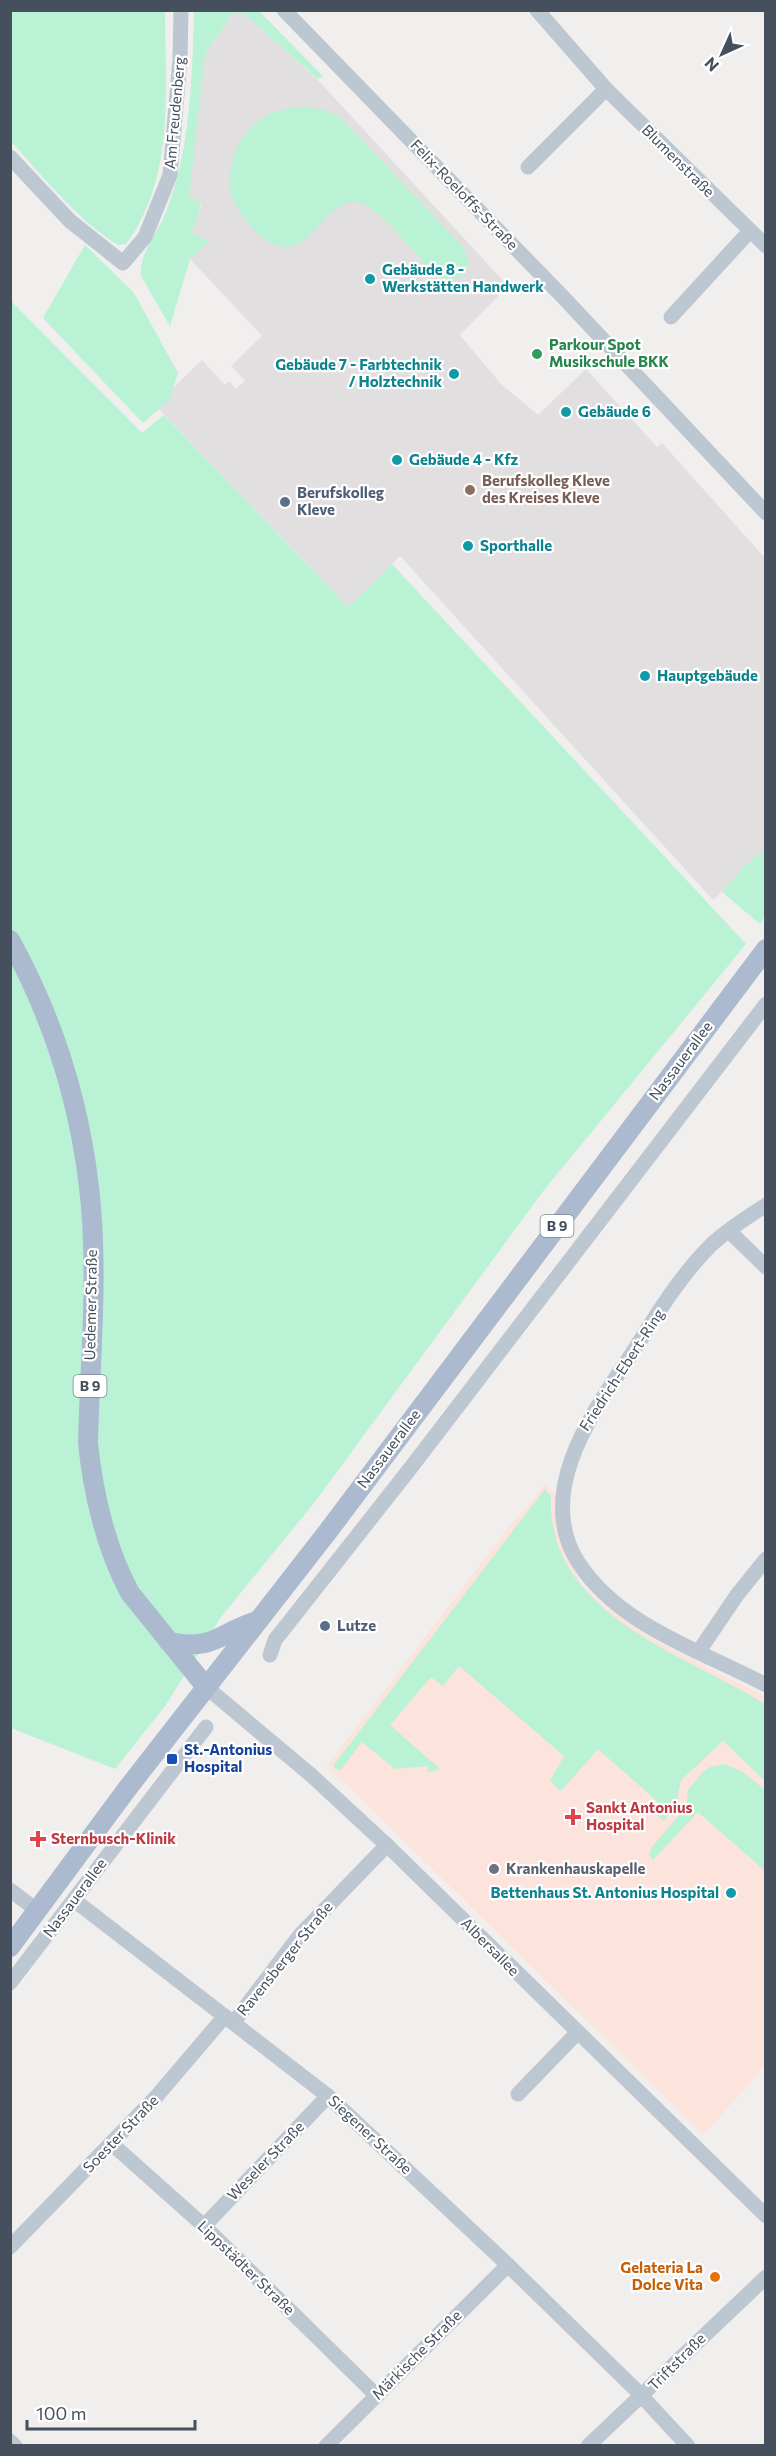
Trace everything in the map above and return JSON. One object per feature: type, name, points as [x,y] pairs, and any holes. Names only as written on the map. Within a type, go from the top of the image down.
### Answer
[{"type":"main road","name":"Uedemer Straße","points":[[10,940],[41,1005],[62,1059],[78,1120],[89,1188],[94,1278],[88,1443],[91,1470],[104,1525],[122,1580],[206,1687]]},
{"type":"main road","name":"Nassauerallee","points":[[10,1947],[765,949]]},
{"type":"main road","points":[[169,1642],[192,1646],[207,1644],[233,1628],[257,1621]]},
{"type":"street","name":"Am Freudenberg","points":[[10,157],[70,221],[123,263],[145,237],[170,175],[180,59],[181,10]]},
{"type":"street","name":"Felix-Roeloffs-Straße","points":[[284,10],[562,296],[765,513]]},
{"type":"street","name":"Blumenstraße","points":[[537,10],[606,89],[765,246]]},
{"type":"street","points":[[528,167],[606,89]]},
{"type":"street","points":[[671,317],[749,232]]},
{"type":"street","name":"Nassauerallee","points":[[270,1655],[275,1640],[410,1470],[765,1004]]},
{"type":"street","name":"Friedrich-Ebert-Ring","points":[[765,1204],[729,1231],[691,1268],[646,1327],[583,1429],[571,1457],[563,1509],[568,1539],[577,1561],[600,1590],[627,1612],[765,1685]]},
{"type":"street","points":[[729,1231],[765,1267]]},
{"type":"street","points":[[699,1651],[737,1595],[765,1560]]},
{"type":"street","name":"Albersallee","points":[[206,1687],[311,1775],[387,1845],[765,2216]]},
{"type":"street","name":"Nassauerallee","points":[[10,1983],[206,1727]]},
{"type":"street","name":"Ravensberger Straße","points":[[229,2019],[300,1935],[387,1845]]},
{"type":"street","points":[[10,1890],[38,1911]]},
{"type":"street","name":"Siegener Straße","points":[[74,1900],[328,2096],[508,2265],[688,2445]]},
{"type":"street","name":"Soester Straße","points":[[10,2247],[112,2144],[229,2019]]},
{"type":"street","points":[[518,2094],[578,2033]]},
{"type":"street","name":"Weseler Straße","points":[[204,2226],[328,2096]]},
{"type":"street","name":"Lippstädter Straße","points":[[112,2144],[204,2226],[377,2396]]},
{"type":"street","name":"Märkische Straße","points":[[326,2445],[508,2265]]},
{"type":"street","name":"Triftstraße","points":[[588,2445],[642,2397],[765,2277]]},
{"type":"street","points":[[10,2440],[15,2445]]},
{"type":"shaded area","name":"Berufskolleg Kleve des Kreises Kleve","points":[[233,13],[243,13],[317,79],[508,286],[460,335],[501,384],[538,415],[586,369],[657,447],[662,443],[765,558],[765,853],[713,900],[400,556],[348,607],[155,405],[202,360],[225,385],[229,381],[236,389],[245,381],[231,366],[262,336],[190,259],[191,233],[202,204],[188,197],[205,54]]},
{"type":"shaded area","name":"Sankt Antonius Hospital","points":[[545,1485],[555,1493],[554,1506],[566,1557],[581,1583],[598,1601],[647,1636],[765,1697],[765,2065],[704,2135],[327,1766],[506,1531]]},
{"type":"green space","points":[[10,11],[165,11],[166,101],[160,161],[153,190],[142,218],[126,244],[118,245],[90,224],[61,197],[11,141]]},
{"type":"green space","points":[[194,11],[259,11],[323,76],[318,79],[243,13],[233,13],[205,54],[189,196],[201,204],[192,233],[209,241],[190,259],[170,326],[141,276],[141,268],[146,252],[166,212],[181,163],[189,113]]},
{"type":"green space","points":[[304,107],[325,110],[339,116],[462,246],[469,260],[463,275],[448,281],[435,276],[378,214],[361,203],[346,203],[333,211],[299,243],[285,247],[270,242],[251,226],[236,206],[230,189],[231,168],[237,148],[248,131],[266,116],[288,108]]},
{"type":"green space","points":[[85,245],[134,293],[178,373],[169,400],[143,423],[43,318]]},
{"type":"green space","points":[[10,300],[142,433],[164,415],[348,607],[392,564],[746,944],[544,1190],[314,1503],[221,1617],[165,1706],[115,1769],[11,1728]]},
{"type":"green space","points":[[765,850],[765,916],[760,924],[722,892],[743,867]]},
{"type":"green space","points":[[545,1489],[551,1496],[555,1537],[571,1571],[595,1600],[625,1625],[660,1647],[765,1704],[765,1781],[723,1741],[681,1780],[676,1804],[664,1821],[653,1811],[658,1802],[598,1749],[561,1791],[550,1781],[564,1756],[459,1666],[443,1686],[431,1677],[390,1725],[440,1769],[427,1773],[428,1766],[395,1769],[362,1742],[340,1771],[333,1766]]},
{"type":"green space","points":[[724,1764],[743,1772],[765,1790],[765,1871],[698,1812],[653,1860],[649,1854],[652,1847],[686,1807],[688,1790],[710,1767]]},
{"type":"place","name":"Gebäude 8 - Werkstätten Handwerk","points":[[370,279]]},
{"type":"place","name":"Parkour Spot Musikschule BKK","points":[[537,354]]},
{"type":"place","name":"Gebäude 7 - Farbtechnik / Holztechnik","points":[[454,374]]},
{"type":"place","name":"Gebäude 6","points":[[566,412]]},
{"type":"place","name":"Gebäude 4 - Kfz","points":[[397,460]]},
{"type":"place","name":"Berufskolleg Kleve des Kreises Kleve","points":[[470,490]]},
{"type":"place","name":"Berufskolleg Kleve","points":[[285,502]]},
{"type":"place","name":"Sporthalle","points":[[468,546]]},
{"type":"place","name":"Hauptgebäude","points":[[645,676]]},
{"type":"place","name":"Lutze","points":[[325,1626]]},
{"type":"place","name":"St.-Antonius Hospital","points":[[172,1759]]},
{"type":"place","name":"Sankt Antonius Hospital","points":[[573,1817]]},
{"type":"place","name":"Sternbusch-Klinik","points":[[38,1839]]},
{"type":"place","name":"Krankenhauskapelle","points":[[494,1869]]},
{"type":"place","name":"Bettenhaus St. Antonius Hospital","points":[[731,1893]]},
{"type":"place","name":"Gelateria La Dolce Vita","points":[[715,2277]]}]
